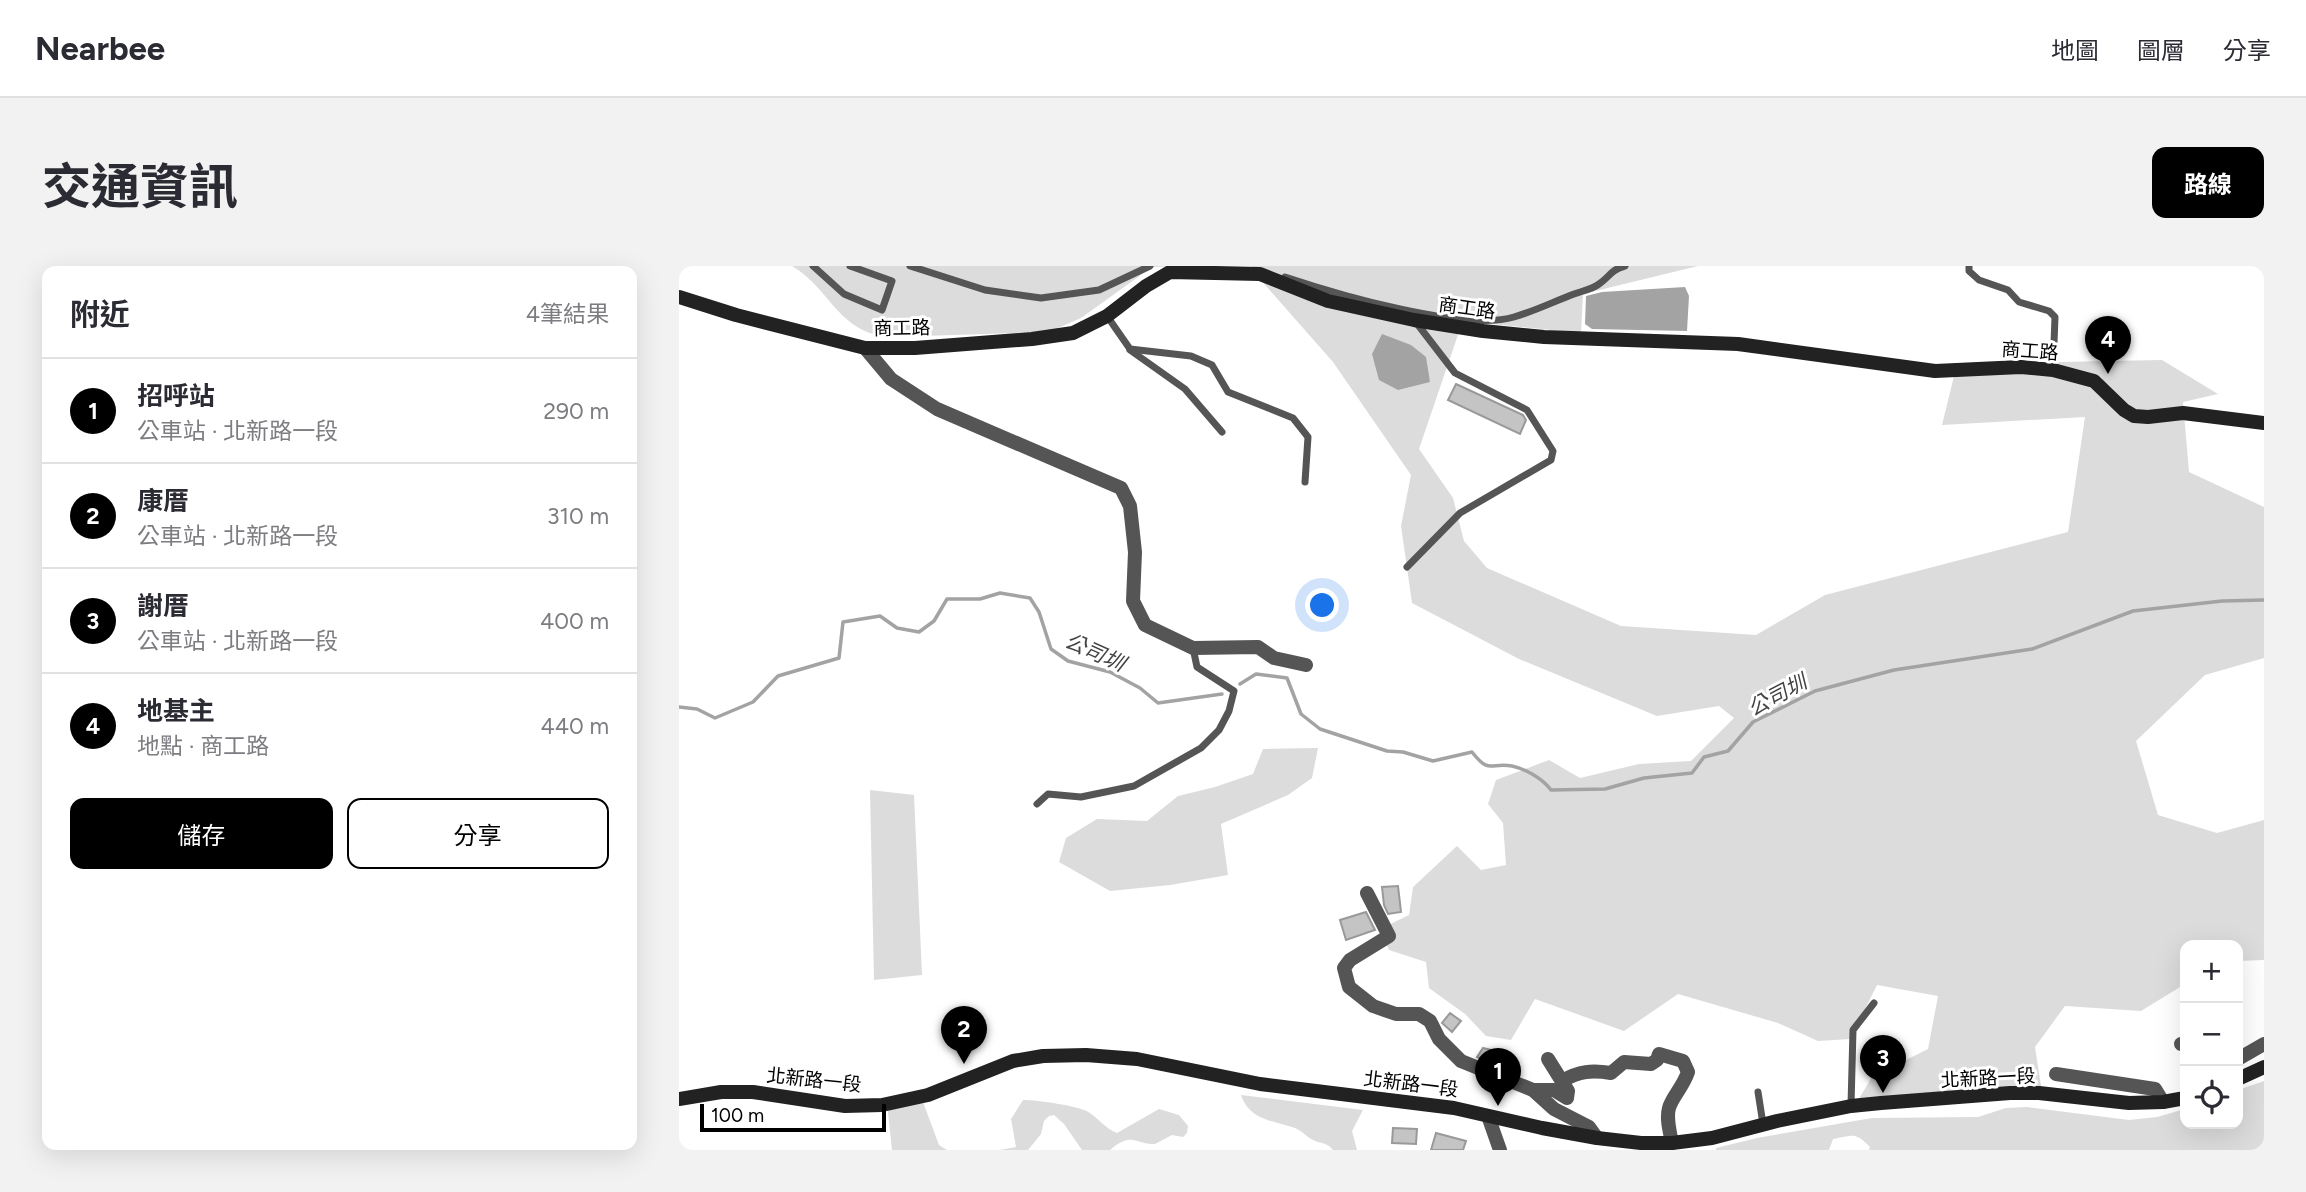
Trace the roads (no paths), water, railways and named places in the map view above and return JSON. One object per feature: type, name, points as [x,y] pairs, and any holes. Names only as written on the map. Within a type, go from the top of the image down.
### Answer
[{"type":"street","name":"商工路","points":[[679,297],[736,315],[865,348],[915,348],[1032,339],[1073,332],[1107,316],[1146,286],[1170,272],[1260,274],[1328,301],[1415,320],[1483,331],[1544,337],[1738,344],[1935,371],[2021,367],[2053,370],[2094,381],[2134,416],[2148,418],[2183,413],[2264,423]]},
{"type":"street","points":[[865,348],[891,379],[937,409],[1121,488],[1130,506],[1135,552],[1133,601],[1145,625],[1193,648],[1258,647],[1275,658],[1306,665]]},
{"type":"street","points":[[1367,893],[1389,936],[1350,960],[1345,968],[1349,986],[1373,1006],[1396,1014],[1419,1014],[1430,1021],[1439,1039],[1461,1061],[1533,1090],[1554,1109],[1589,1127],[1597,1138]]},
{"type":"street","points":[[2243,1056],[2264,1044]]},
{"type":"street","points":[[1562,1081],[1577,1072],[1595,1070],[1611,1073],[1623,1062],[1651,1064],[1657,1060],[1659,1054],[1682,1061],[1688,1072],[1683,1086],[1669,1107],[1672,1143]]},
{"type":"street","name":"北新路一段","points":[[679,1099],[721,1092],[753,1092],[845,1105],[881,1105],[928,1095],[1013,1061],[1043,1056],[1086,1055],[1137,1059],[1259,1084],[1454,1108],[1597,1138],[1640,1143],[1672,1143],[1712,1138],[1851,1106],[2010,1093],[2039,1093],[2129,1103],[2180,1099]]},
{"type":"street","points":[[1533,1090],[1555,1090],[1567,1098],[1568,1091],[1548,1059]]},
{"type":"street","points":[[2243,1077],[2264,1067]]},
{"type":"street","points":[[2056,1073],[2155,1089],[2163,1102]]},
{"type":"street","points":[[1488,1116],[1500,1150]]},
{"type":"lane","points":[[813,266],[844,294],[882,310],[892,281],[850,266]]},
{"type":"lane","points":[[911,266],[985,290],[1041,298],[1099,290],[1150,266]]},
{"type":"lane","points":[[1254,266],[1331,293],[1439,315],[1488,320],[1513,318],[1600,284],[1614,269],[1625,266]]},
{"type":"lane","points":[[1969,266],[1969,271],[1979,280],[2008,290],[2019,302],[2049,311],[2055,317],[2053,370]]},
{"type":"lane","points":[[1107,316],[1130,349],[1185,389],[1222,432]]},
{"type":"lane","points":[[1407,567],[1460,513],[1551,460],[1553,451],[1527,410],[1455,373],[1415,320]]},
{"type":"lane","points":[[1130,349],[1191,356],[1212,365],[1228,392],[1293,418],[1308,437],[1305,482]]},
{"type":"lane","points":[[1037,804],[1048,794],[1081,797],[1134,786],[1201,748],[1219,730],[1229,711],[1234,691],[1197,667],[1193,648]]},
{"type":"lane","points":[[1851,1106],[1853,1030],[1874,1003]]},
{"type":"lane","points":[[1758,1092],[1763,1125]]},
{"type":"waterway","name":"公司圳","points":[[679,707],[697,709],[715,718],[753,702],[778,676],[839,658],[843,622],[880,616],[897,628],[919,632],[934,621],[947,599],[980,599],[1000,593],[1030,598],[1039,612],[1051,649],[1068,661],[1110,672],[1140,688],[1158,703],[1222,694]]},
{"type":"waterway","name":"公司圳","points":[[1240,684],[1256,674],[1287,678],[1301,714],[1320,729],[1387,751],[1403,752],[1433,761],[1472,752],[1487,765],[1512,766],[1528,772],[1551,790],[1605,789],[1644,778],[1692,773],[1704,757],[1728,751],[1753,722],[1815,691],[1894,670],[2032,649],[2133,611],[2222,601],[2264,600]]},
{"type":"place","name":"地基主","points":[[2108,374]]},
{"type":"place","name":"康厝","points":[[964,1064]]},
{"type":"place","name":"謝厝","points":[[1883,1093]]},
{"type":"place","name":"招呼站","points":[[1498,1106]]}]
